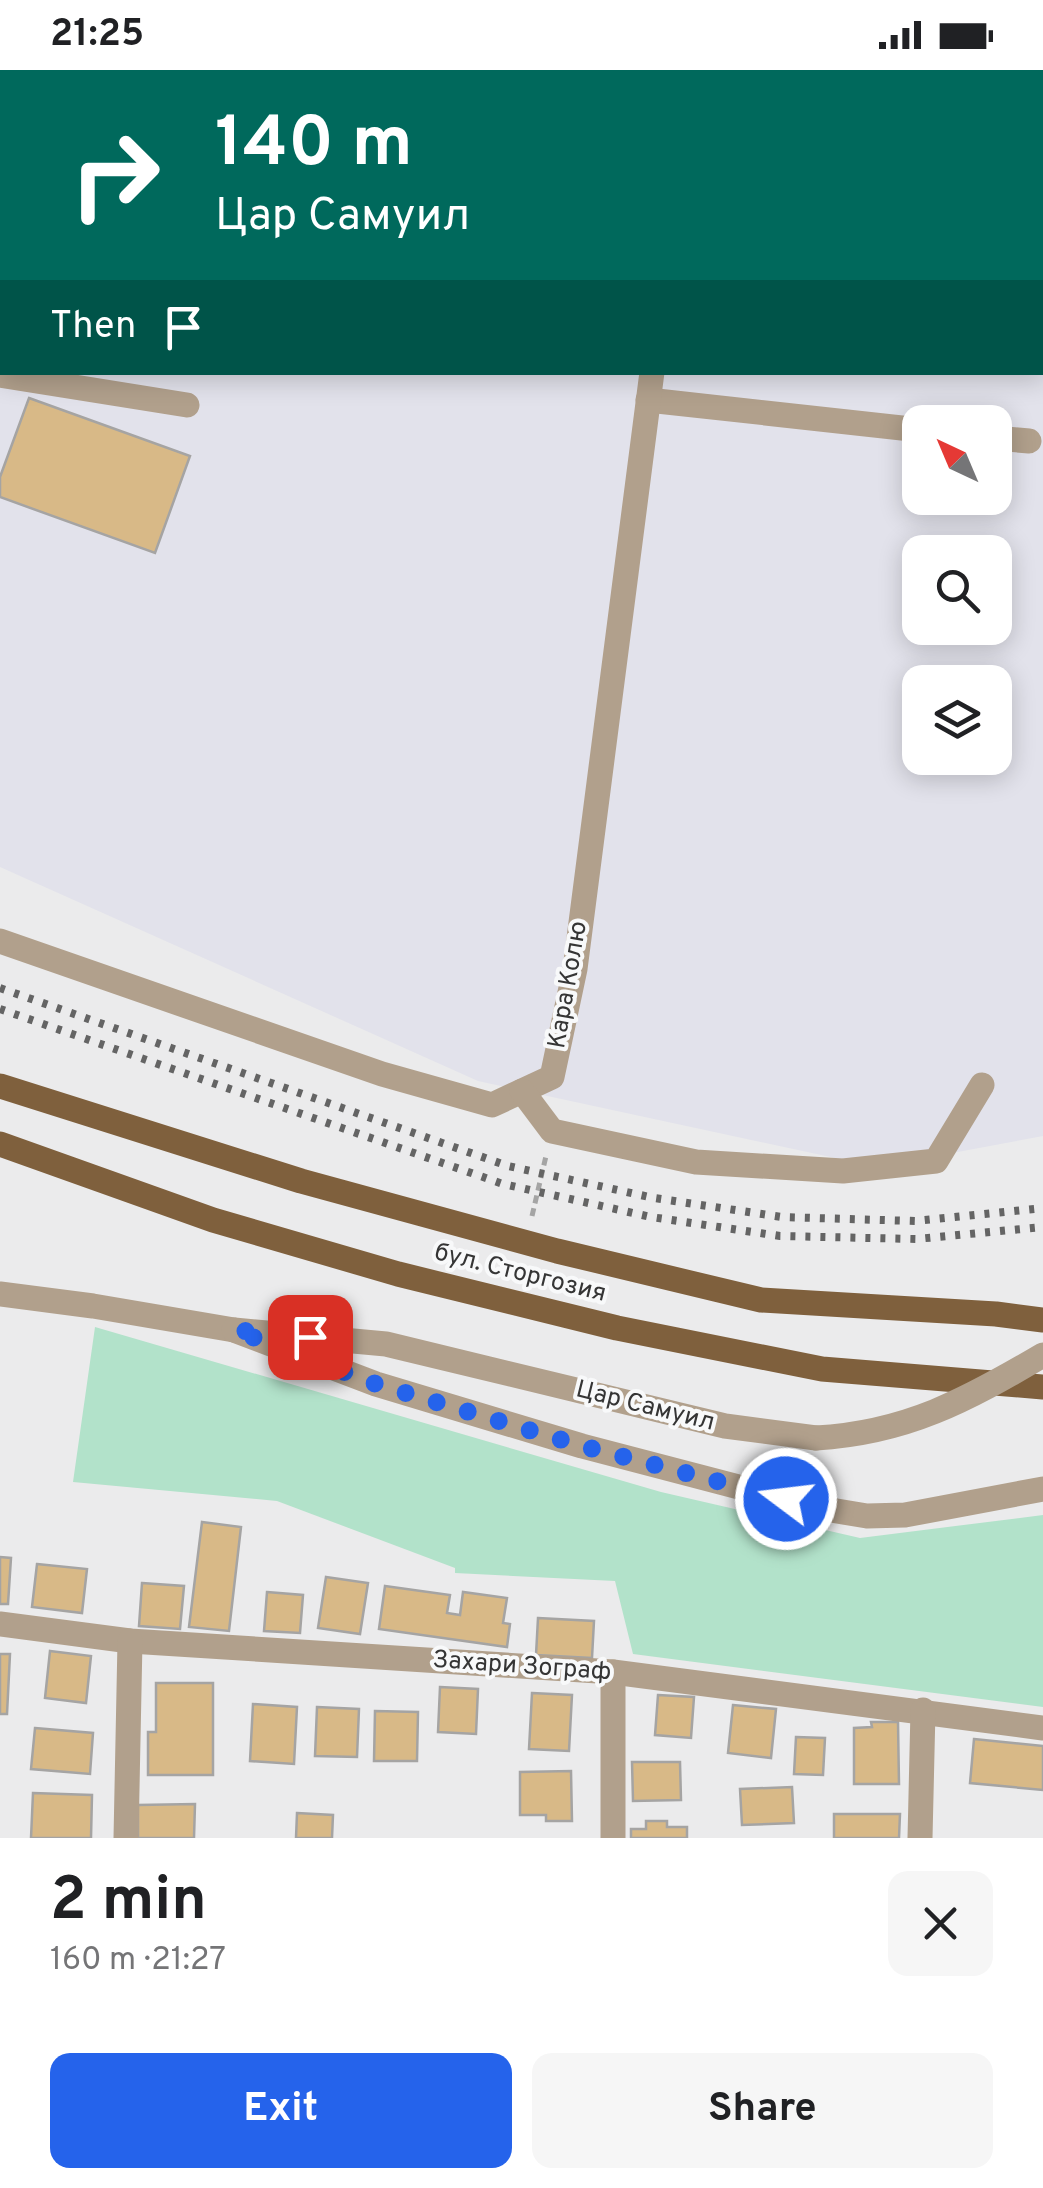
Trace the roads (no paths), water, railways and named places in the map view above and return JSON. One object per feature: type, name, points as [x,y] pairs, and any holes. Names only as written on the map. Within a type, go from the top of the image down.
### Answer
[{"type":"main road","name":"бул. Сторгозия","points":[[0,1086],[301,1181],[558,1252],[761,1300],[1043,1320]]},
{"type":"main road","name":"бул. Сторгозия","points":[[0,1144],[213,1220],[398,1274],[617,1328],[822,1369],[1043,1386]]},
{"type":"street","points":[[0,375],[187,406]]},
{"type":"street","name":"Кара Колю","points":[[0,941],[382,1074],[492,1105],[552,1077],[575,969],[652,375]]},
{"type":"street","points":[[648,400],[902,428]]},
{"type":"street","points":[[1012,440],[1028,441]]},
{"type":"street","points":[[522,1090],[552,1131],[696,1162],[843,1171],[936,1161],[982,1085]]},
{"type":"street","name":"Цар Самуил","points":[[0,1294],[234,1330],[386,1344],[724,1426],[816,1438],[877,1432],[907,1424],[976,1394],[1043,1355]]},
{"type":"street","name":"Цар Самуил","points":[[234,1330],[376,1384],[582,1446],[820,1508],[868,1516],[905,1515],[1043,1489]]},
{"type":"street","name":"Захари Зограф","points":[[0,1624],[130,1641],[613,1672],[1043,1728]]},
{"type":"street","points":[[126,1838],[130,1641]]},
{"type":"street","points":[[613,1672],[613,1838]]},
{"type":"street","points":[[920,1838],[923,1710]]},
{"type":"railway","points":[[0,988],[508,1166],[654,1198],[782,1217],[915,1221],[1043,1208]]},
{"type":"railway","points":[[0,1009],[503,1184],[651,1217],[780,1236],[916,1239],[1043,1227]]}]
